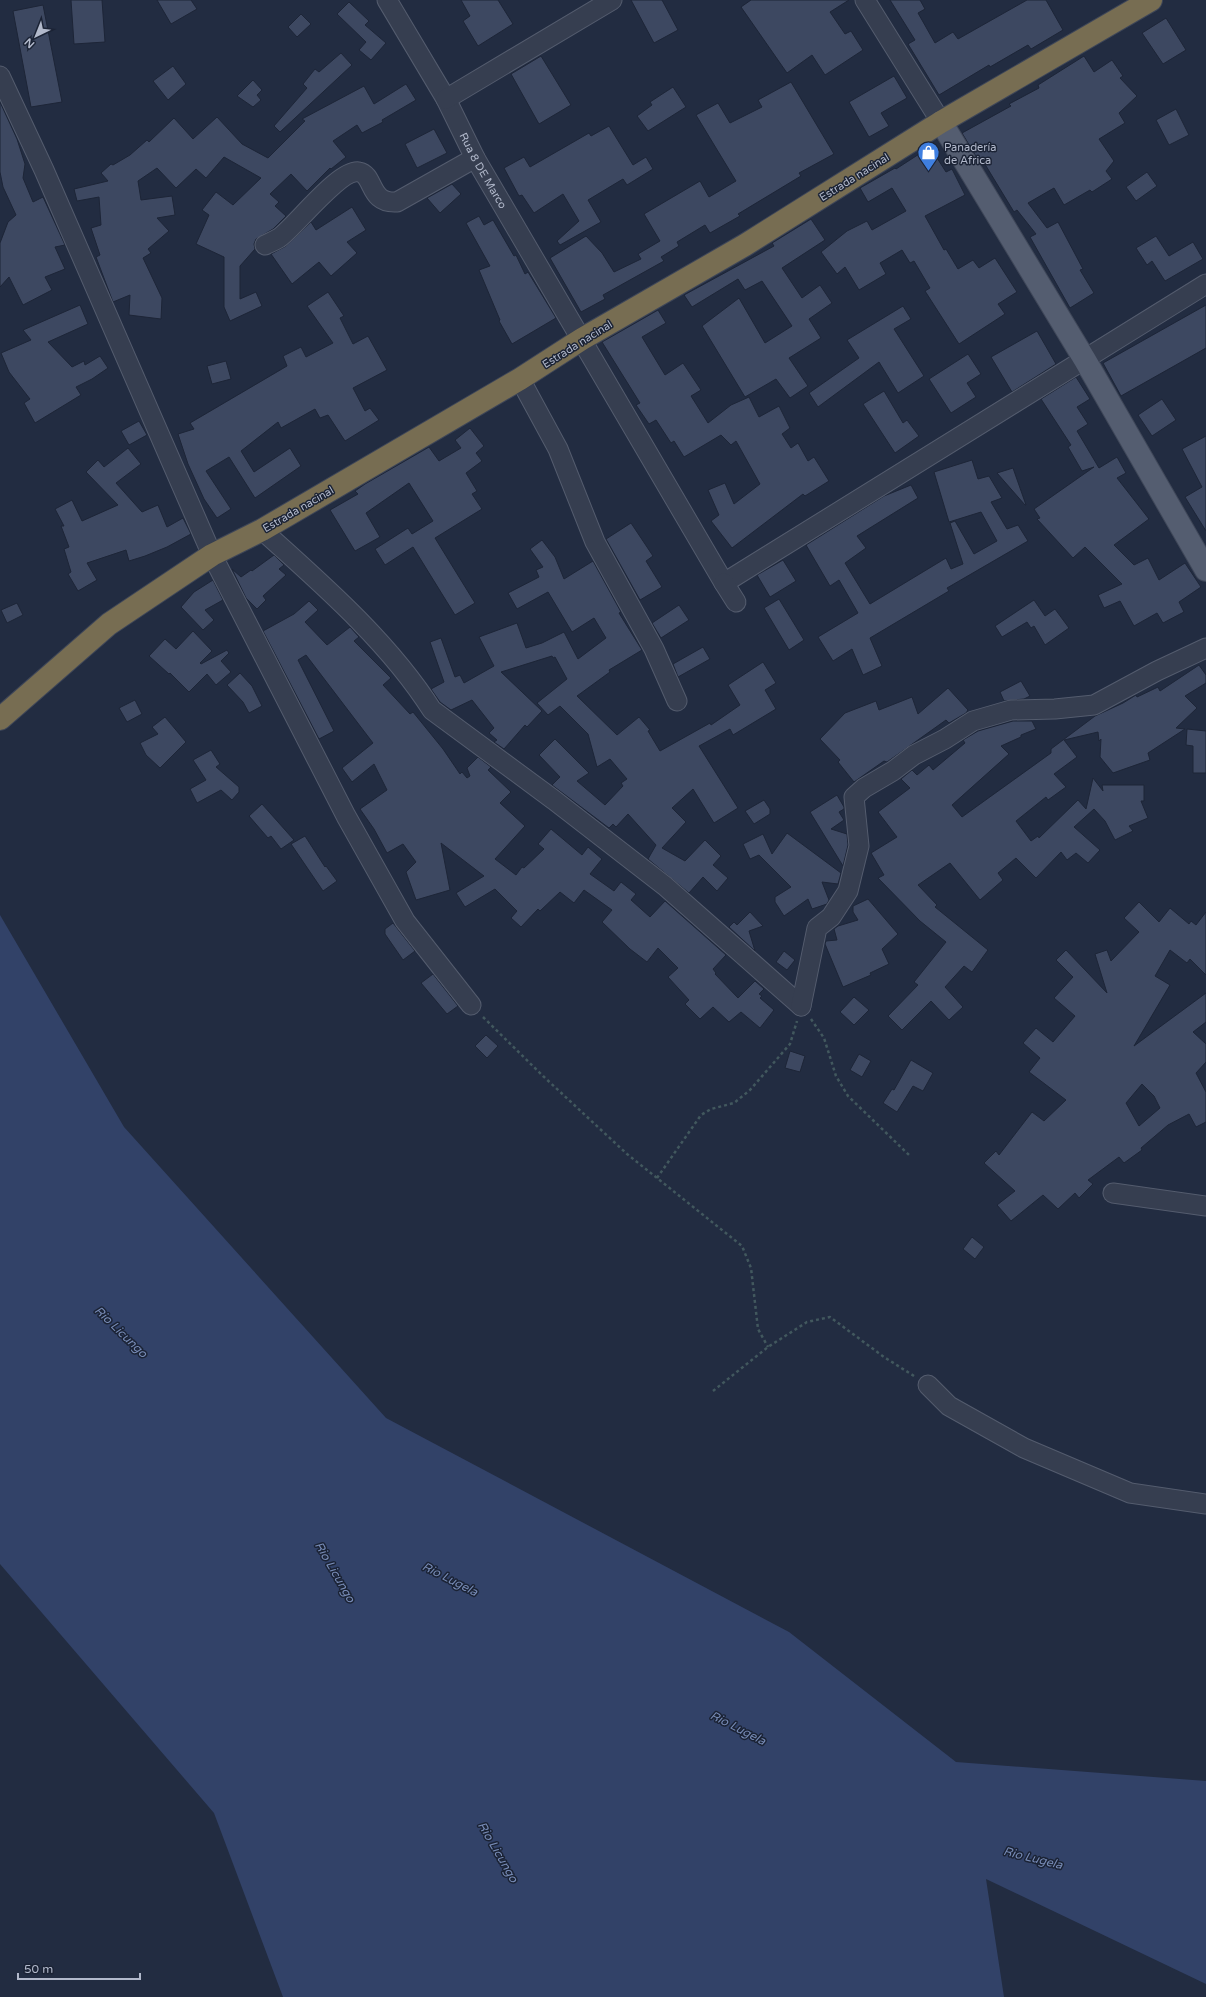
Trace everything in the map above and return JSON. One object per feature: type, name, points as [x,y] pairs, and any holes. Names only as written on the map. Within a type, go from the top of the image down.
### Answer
[{"type":"highway","name":"Estrada nacinal","points":[[8,712],[109,624],[212,555],[262,530],[520,379],[582,339],[745,245],[941,122],[1151,0]]},
{"type":"main road","points":[[941,122],[1085,360],[1206,570]]},
{"type":"street","name":"Rua 8 DE Marco","points":[[387,0],[446,99],[475,158],[724,584],[736,602]]},
{"type":"street","points":[[446,99],[612,0]]},
{"type":"street","points":[[865,0],[941,122]]},
{"type":"street","points":[[0,76],[44,170],[212,555],[346,816],[405,921],[471,1006]]},
{"type":"street","points":[[265,245],[279,238],[338,181],[350,174],[358,172],[365,175],[379,198],[389,202],[397,202],[475,158]]},
{"type":"street","points":[[724,584],[1206,284]]},
{"type":"street","points":[[520,379],[558,449],[595,542],[654,649],[677,701]]},
{"type":"street","points":[[262,530],[353,614],[387,651],[423,696],[432,710],[554,800],[665,886],[801,1006],[817,928],[831,917],[848,891],[859,846],[854,796],[864,788],[893,771],[914,755],[946,739],[973,721],[1011,710],[1094,706],[1157,672],[1206,648]]},
{"type":"street","points":[[1113,1193],[1206,1206]]},
{"type":"street","points":[[928,1385],[948,1406],[1024,1448],[1130,1493],[1206,1504]]},
{"type":"path","points":[[471,1006],[627,1154],[742,1246],[751,1268],[758,1328],[768,1347]]},
{"type":"path","points":[[801,1006],[823,1035],[836,1076],[848,1096],[909,1155]]},
{"type":"path","points":[[657,1178],[701,1115],[711,1108],[734,1103],[750,1090],[790,1044],[801,1006]]},
{"type":"path","points":[[713,1391],[768,1347],[807,1322],[830,1317],[884,1358],[928,1385]]},
{"type":"water","points":[[0,915],[124,1127],[386,1418],[789,1632],[956,1762],[1206,1781],[1206,1984],[986,1879],[1004,1997],[283,1997],[214,1813],[0,1564]]},
{"type":"building","points":[[71,0],[102,0],[105,42],[74,44]]},
{"type":"building","points":[[157,0],[191,0],[197,9],[171,24]]},
{"type":"building","points":[[461,0],[498,0],[513,24],[478,46],[463,21],[470,16]]},
{"type":"building","points":[[631,0],[662,0],[678,30],[654,43]]},
{"type":"building","points":[[751,0],[849,0],[830,12],[845,34],[851,31],[863,50],[825,75],[812,55],[787,73],[741,7]]},
{"type":"building","points":[[890,0],[920,0],[925,9],[918,13],[935,43],[953,32],[958,39],[1027,0],[1046,0],[1063,30],[1031,49],[1028,45],[990,67],[989,65],[939,95],[908,44],[915,40]]},
{"type":"building","points":[[349,2],[369,21],[365,25],[386,43],[371,60],[359,50],[366,42],[337,14]]},
{"type":"building","points":[[43,5],[62,102],[31,107],[13,11]]},
{"type":"building","points":[[301,14],[311,24],[297,37],[288,27]]},
{"type":"building","points":[[1166,18],[1186,50],[1163,64],[1142,33]]},
{"type":"building","points":[[341,53],[352,65],[280,132],[274,126],[307,88],[303,84],[315,69],[319,72]]},
{"type":"building","points":[[541,56],[571,105],[539,124],[511,74]]},
{"type":"building","points":[[1084,56],[1094,72],[1112,60],[1123,76],[1120,78],[1137,96],[1119,113],[1125,123],[1099,139],[1114,161],[1106,171],[1112,179],[1092,192],[1090,190],[1064,205],[1054,188],[1028,203],[1047,228],[1058,222],[1083,269],[1080,270],[1094,293],[1070,308],[1030,237],[1036,234],[1017,210],[1014,212],[983,161],[980,163],[962,133],[1011,106],[1009,104],[1039,88],[1038,85]]},
{"type":"building","points":[[173,66],[186,84],[168,100],[153,81]]},
{"type":"building","points":[[894,76],[907,98],[881,113],[889,126],[869,137],[849,102]]},
{"type":"building","points":[[253,80],[262,90],[257,95],[261,100],[253,107],[237,96]]},
{"type":"building","points":[[791,82],[834,154],[799,173],[801,176],[738,214],[740,216],[710,233],[705,225],[677,242],[679,246],[661,257],[664,261],[603,295],[605,299],[581,312],[550,258],[586,236],[602,253],[614,272],[641,259],[638,254],[660,241],[644,214],[700,181],[709,197],[736,181],[696,115],[718,103],[730,123],[762,107],[758,100]]},
{"type":"building","points":[[406,84],[416,100],[382,120],[383,122],[362,133],[357,125],[333,141],[346,157],[331,169],[330,168],[307,191],[291,174],[270,194],[279,202],[275,206],[286,216],[273,229],[256,239],[254,244],[255,249],[240,266],[240,299],[256,292],[262,306],[230,321],[224,307],[224,257],[196,244],[209,215],[202,210],[216,192],[233,205],[261,178],[224,157],[206,178],[196,169],[176,188],[157,168],[138,181],[141,200],[172,196],[175,215],[157,218],[169,231],[148,249],[151,253],[143,258],[162,298],[161,319],[129,315],[130,295],[113,302],[96,257],[100,255],[91,228],[101,225],[99,197],[77,201],[74,189],[108,181],[101,173],[111,164],[113,165],[130,155],[147,140],[149,142],[174,118],[193,139],[217,117],[242,144],[268,158],[305,121],[302,119],[364,86],[374,104]]},
{"type":"building","points":[[673,87],[686,107],[648,131],[637,116],[652,105],[650,102]]},
{"type":"building","points":[[0,102],[17,139],[25,164],[23,178],[33,202],[43,197],[65,245],[55,247],[65,269],[45,277],[52,290],[23,305],[9,277],[0,287],[0,243],[8,222],[16,215],[3,187],[0,172]]},
{"type":"building","points":[[1176,109],[1189,135],[1169,145],[1156,120]]},
{"type":"building","points":[[609,126],[633,165],[646,157],[653,169],[627,185],[623,179],[588,200],[601,222],[560,245],[557,241],[579,221],[563,194],[534,213],[522,195],[519,196],[504,168],[524,157],[530,167],[589,133],[591,136]]},
{"type":"building","points":[[434,129],[447,153],[417,168],[405,144]]},
{"type":"building","points":[[930,147],[946,172],[952,169],[965,195],[925,216],[944,250],[946,249],[958,269],[973,260],[979,268],[995,258],[1017,292],[998,304],[1005,314],[959,344],[925,291],[930,288],[914,261],[910,263],[902,250],[880,263],[886,274],[859,290],[845,267],[837,274],[821,252],[847,231],[867,221],[872,230],[906,211],[892,188],[868,202],[860,188],[895,168],[896,169]]},
{"type":"building","points":[[1147,172],[1157,186],[1136,201],[1126,187]]},
{"type":"building","points":[[452,184],[461,194],[440,213],[427,198]]},
{"type":"building","points":[[352,207],[366,230],[347,242],[357,253],[331,276],[319,262],[292,284],[271,254],[286,246],[311,222],[316,230]]},
{"type":"building","points":[[479,216],[484,225],[493,220],[514,256],[516,255],[525,274],[528,272],[556,318],[512,344],[499,321],[500,320],[479,270],[490,266],[466,223]]},
{"type":"building","points":[[811,219],[825,240],[782,268],[802,298],[820,285],[832,303],[809,319],[821,338],[789,358],[808,386],[790,398],[776,379],[745,397],[702,326],[739,298],[765,343],[792,326],[762,281],[745,290],[738,279],[692,307],[684,295],[774,246],[772,243]]},
{"type":"building","points":[[1156,236],[1169,256],[1193,242],[1203,259],[1165,281],[1152,261],[1147,265],[1136,248]]},
{"type":"building","points":[[328,292],[344,316],[340,318],[353,344],[368,336],[387,370],[353,388],[365,411],[370,408],[379,420],[345,441],[328,415],[320,418],[315,409],[281,428],[278,422],[241,451],[254,472],[290,448],[301,466],[255,498],[229,457],[206,471],[231,509],[217,518],[204,499],[188,464],[178,434],[194,429],[190,423],[287,366],[283,356],[301,347],[306,357],[333,343],[307,306]]},
{"type":"building","points":[[80,305],[88,324],[48,342],[72,367],[84,361],[85,365],[100,356],[108,368],[92,379],[76,387],[81,395],[35,423],[24,403],[30,399],[9,372],[1,353],[31,340],[23,330]]},
{"type":"building","points":[[1206,305],[1206,348],[1121,396],[1103,363]]},
{"type":"building","points":[[903,306],[911,319],[894,329],[924,376],[898,393],[879,362],[818,407],[809,393],[859,358],[847,340]]},
{"type":"building","points":[[658,310],[666,323],[642,337],[665,375],[683,363],[701,390],[691,396],[708,423],[731,405],[749,397],[759,417],[779,406],[790,428],[782,434],[791,448],[798,443],[808,461],[814,457],[829,481],[805,496],[803,494],[732,548],[711,521],[719,515],[708,490],[725,483],[734,504],[760,484],[736,441],[731,445],[721,435],[684,457],[674,441],[671,443],[656,420],[649,424],[636,405],[640,403],[602,342]]},
{"type":"building","points":[[1037,331],[1056,364],[1012,392],[991,357]]},
{"type":"building","points":[[968,354],[981,374],[967,383],[976,397],[951,413],[929,379]]},
{"type":"building","points":[[226,361],[231,379],[212,384],[207,366]]},
{"type":"building","points":[[1076,377],[1090,399],[1077,407],[1088,424],[1077,431],[1099,468],[1117,457],[1126,473],[1117,478],[1149,519],[1114,545],[1134,565],[1148,558],[1159,580],[1185,563],[1201,587],[1179,602],[1184,612],[1163,623],[1157,613],[1134,626],[1120,601],[1104,608],[1098,595],[1122,584],[1085,547],[1073,558],[1037,519],[1040,518],[1034,509],[1094,467],[1082,471],[1068,447],[1071,445],[1041,399]]},
{"type":"building","points":[[884,391],[903,423],[907,420],[919,436],[895,453],[863,404]]},
{"type":"building","points":[[1162,399],[1176,420],[1152,436],[1138,415]]},
{"type":"building","points":[[139,421],[147,435],[129,445],[121,431]]},
{"type":"building","points":[[470,428],[484,446],[476,453],[482,461],[466,473],[477,491],[472,494],[482,509],[435,538],[475,603],[455,615],[413,547],[385,565],[375,549],[408,528],[412,534],[433,521],[409,483],[366,513],[380,537],[355,551],[330,510],[358,494],[355,491],[365,484],[429,447],[439,461],[461,448],[455,440]]},
{"type":"building","points":[[1206,436],[1206,531],[1185,497],[1202,487],[1182,449]]},
{"type":"building","points":[[128,448],[141,464],[116,483],[142,512],[158,505],[167,527],[183,518],[191,534],[167,547],[129,561],[126,550],[87,563],[97,580],[78,591],[68,574],[71,572],[64,549],[69,547],[61,526],[64,526],[55,509],[72,500],[82,521],[118,505],[86,472],[98,460],[104,467]]},
{"type":"building","points":[[972,460],[978,479],[989,476],[1002,498],[991,502],[1007,529],[1018,525],[1028,541],[947,588],[949,591],[870,638],[882,666],[863,675],[852,649],[833,661],[818,637],[858,613],[839,580],[830,586],[806,545],[884,496],[911,485],[918,498],[857,536],[866,548],[845,563],[870,604],[946,558],[951,569],[963,564],[950,523],[955,521],[974,554],[997,541],[981,512],[949,522],[934,472]]},
{"type":"building","points":[[1013,468],[1026,505],[997,473]]},
{"type":"building","points":[[631,523],[653,556],[646,561],[662,587],[640,600],[606,539]]},
{"type":"building","points":[[542,540],[555,557],[564,579],[593,561],[621,612],[619,613],[642,650],[609,670],[610,672],[577,696],[617,735],[639,717],[650,730],[648,731],[660,751],[710,723],[711,725],[740,705],[728,685],[763,662],[776,683],[765,690],[776,709],[733,735],[730,729],[699,746],[738,808],[714,823],[693,789],[672,808],[686,822],[662,848],[685,861],[705,840],[721,856],[713,865],[728,878],[717,891],[703,877],[689,893],[648,859],[656,845],[628,814],[616,827],[613,824],[609,828],[552,785],[560,777],[539,755],[555,739],[589,773],[577,781],[605,805],[623,786],[621,783],[627,779],[610,759],[597,767],[588,734],[560,706],[548,715],[537,703],[567,679],[555,657],[553,658],[552,656],[501,672],[542,711],[527,727],[525,725],[504,749],[494,742],[497,740],[489,733],[494,728],[472,700],[451,710],[440,702],[431,689],[444,682],[430,642],[441,638],[455,677],[460,675],[464,683],[494,666],[479,637],[517,623],[526,648],[542,643],[564,632],[578,659],[606,638],[594,618],[572,632],[548,592],[517,609],[508,593],[539,577],[536,570],[543,567],[530,549]]},
{"type":"building","points":[[274,555],[284,565],[279,569],[286,575],[263,596],[266,600],[257,609],[246,598],[232,569],[241,577]]},
{"type":"building","points":[[783,560],[796,581],[770,597],[757,575]]},
{"type":"building","points":[[213,580],[223,600],[205,610],[214,620],[203,630],[181,607],[194,592]]},
{"type":"building","points":[[779,599],[804,640],[789,650],[764,608]]},
{"type":"building","points":[[1034,600],[1045,616],[1055,609],[1069,628],[1045,645],[1034,626],[1031,628],[1027,622],[1002,637],[995,626]]},
{"type":"building","points":[[309,601],[318,610],[305,622],[327,645],[350,627],[359,637],[354,641],[391,678],[383,685],[410,714],[413,712],[443,749],[460,774],[462,772],[467,778],[470,776],[467,768],[478,757],[491,767],[488,770],[511,792],[500,803],[525,826],[495,859],[516,875],[522,867],[524,868],[544,849],[538,844],[551,829],[582,855],[588,847],[602,859],[590,874],[614,891],[621,882],[636,894],[631,900],[650,917],[665,901],[726,955],[713,969],[716,973],[715,974],[738,998],[755,981],[764,989],[759,994],[762,996],[760,998],[774,1010],[760,1028],[741,1012],[729,1022],[713,1007],[700,1019],[685,1004],[689,1000],[668,977],[678,968],[658,948],[647,962],[630,949],[602,922],[612,910],[584,890],[574,903],[560,892],[540,911],[538,909],[521,927],[511,918],[517,911],[495,889],[465,907],[456,893],[484,876],[441,843],[450,890],[416,900],[406,872],[416,862],[403,844],[387,853],[374,829],[360,809],[387,790],[374,764],[352,782],[342,768],[373,743],[306,655],[298,660],[334,731],[319,739],[263,631],[294,614]]},
{"type":"building","points":[[17,603],[23,615],[7,623],[1,610]]},
{"type":"building","points":[[679,605],[689,620],[661,638],[652,623]]},
{"type":"building","points":[[193,631],[212,651],[200,663],[201,664],[227,650],[229,653],[221,661],[231,672],[216,685],[207,674],[189,692],[170,673],[169,674],[149,656],[165,639],[176,649]]},
{"type":"building","points":[[703,647],[710,659],[678,677],[673,664]]},
{"type":"building","points":[[1199,665],[1206,675],[1206,683],[1185,696],[1197,708],[1176,728],[1185,729],[1148,753],[1150,760],[1113,773],[1100,757],[1101,739],[1099,741],[1098,732],[1064,740],[1077,757],[1054,774],[1066,787],[1048,800],[1046,797],[1016,821],[1031,841],[1038,836],[1039,838],[1078,800],[1086,809],[1093,778],[1103,791],[1102,785],[1144,785],[1144,801],[1141,801],[1148,818],[1129,826],[1133,831],[1115,840],[1105,821],[1094,809],[1074,827],[1100,850],[1088,863],[1076,853],[1067,860],[1061,852],[1036,878],[1016,858],[998,873],[1003,880],[980,900],[950,863],[918,885],[937,905],[935,907],[988,950],[972,972],[964,966],[945,987],[963,1007],[949,1020],[931,1001],[902,1030],[888,1016],[918,985],[914,982],[946,942],[920,921],[878,878],[884,875],[871,853],[897,837],[878,812],[910,788],[901,779],[912,770],[917,775],[929,765],[933,770],[965,743],[963,740],[978,731],[1013,721],[1032,721],[1036,729],[1001,746],[1009,754],[952,805],[962,817],[1051,753],[1051,749],[1095,716],[1136,695],[1137,697],[1158,687],[1160,691]]},
{"type":"building","points":[[240,673],[252,686],[262,706],[249,713],[243,702],[227,685]]},
{"type":"building","points":[[1021,681],[1030,696],[1024,699],[1004,701],[1000,692]]},
{"type":"building","points":[[948,688],[968,710],[966,713],[949,723],[946,720],[887,762],[884,761],[854,782],[838,762],[840,760],[820,739],[845,713],[876,701],[879,710],[912,697],[918,714]]},
{"type":"building","points":[[135,700],[142,714],[127,722],[119,708]]},
{"type":"building","points":[[165,717],[186,742],[160,768],[146,755],[140,743],[158,734],[152,727]]},
{"type":"building","points":[[1187,729],[1206,731],[1206,773],[1193,773],[1193,746],[1186,745]]},
{"type":"building","points":[[211,750],[220,764],[216,767],[239,787],[239,792],[232,800],[221,790],[197,803],[190,789],[206,780],[193,760]]},
{"type":"building","points":[[837,795],[844,807],[844,809],[839,812],[844,820],[831,829],[847,834],[848,845],[843,866],[810,812]]},
{"type":"building","points":[[764,800],[770,809],[770,814],[754,824],[745,811]]},
{"type":"building","points":[[262,804],[294,840],[281,849],[271,836],[268,838],[249,816]]},
{"type":"building","points":[[787,833],[841,873],[838,884],[822,882],[829,900],[827,904],[812,909],[808,899],[784,916],[775,902],[775,897],[791,887],[759,855],[750,859],[743,844],[763,834],[772,854]]},
{"type":"building","points":[[305,836],[325,867],[326,866],[337,881],[323,891],[291,844]]},
{"type":"building","points":[[868,899],[898,934],[882,949],[889,964],[870,973],[871,975],[843,987],[825,944],[826,941],[837,940],[834,929],[838,926],[858,920],[853,912],[853,906]]},
{"type":"building","points":[[1139,902],[1159,922],[1170,908],[1189,924],[1191,921],[1196,925],[1206,912],[1206,975],[1190,959],[1187,963],[1170,950],[1155,976],[1170,985],[1134,1046],[1206,993],[1206,1022],[1193,1032],[1206,1044],[1206,1062],[1196,1073],[1206,1092],[1206,1122],[1196,1127],[1189,1114],[1168,1125],[1141,1148],[1142,1150],[1124,1163],[1119,1157],[1088,1180],[1093,1184],[1079,1198],[1075,1193],[1058,1209],[1043,1195],[1011,1221],[997,1205],[1015,1191],[984,1163],[996,1151],[999,1155],[1032,1112],[1044,1121],[1066,1100],[1029,1072],[1040,1058],[1023,1043],[1036,1028],[1053,1042],[1075,1016],[1054,998],[1073,977],[1056,960],[1066,950],[1107,993],[1095,954],[1107,950],[1111,961],[1139,932],[1124,918]],"holes":[[[1142,1084],[1154,1096],[1160,1108],[1139,1126],[1126,1103]]]},
{"type":"building","points":[[750,912],[763,926],[749,931],[755,951],[729,927],[734,922],[737,925]]},
{"type":"building","points":[[393,923],[415,951],[403,960],[385,934],[385,929]]},
{"type":"building","points":[[784,951],[795,960],[787,970],[776,962]]},
{"type":"building","points":[[433,974],[458,1006],[447,1014],[421,983]]},
{"type":"building","points":[[854,997],[869,1010],[854,1025],[840,1012]]},
{"type":"building","points":[[486,1035],[498,1046],[487,1058],[475,1046]]},
{"type":"building","points":[[790,1051],[805,1056],[800,1072],[785,1068]]},
{"type":"building","points":[[859,1054],[871,1061],[862,1077],[850,1070]]},
{"type":"building","points":[[911,1060],[933,1073],[923,1091],[913,1086],[897,1112],[883,1103],[892,1089],[894,1090]]},
{"type":"building","points":[[972,1237],[984,1247],[975,1259],[963,1249]]},
{"type":"place","name":"Panadería de Africa","points":[[929,172]]},
{"type":"water label","name":"Rio Licungo","points":[[121,1332]]},
{"type":"water label","name":"Rio Licungo","points":[[335,1572]]},
{"type":"water label","name":"Rio Lugela","points":[[450,1579]]},
{"type":"water label","name":"Rio Lugela","points":[[738,1728]]},
{"type":"water label","name":"Rio Licungo","points":[[498,1852]]},
{"type":"water label","name":"Rio Lugela","points":[[1033,1858]]}]
